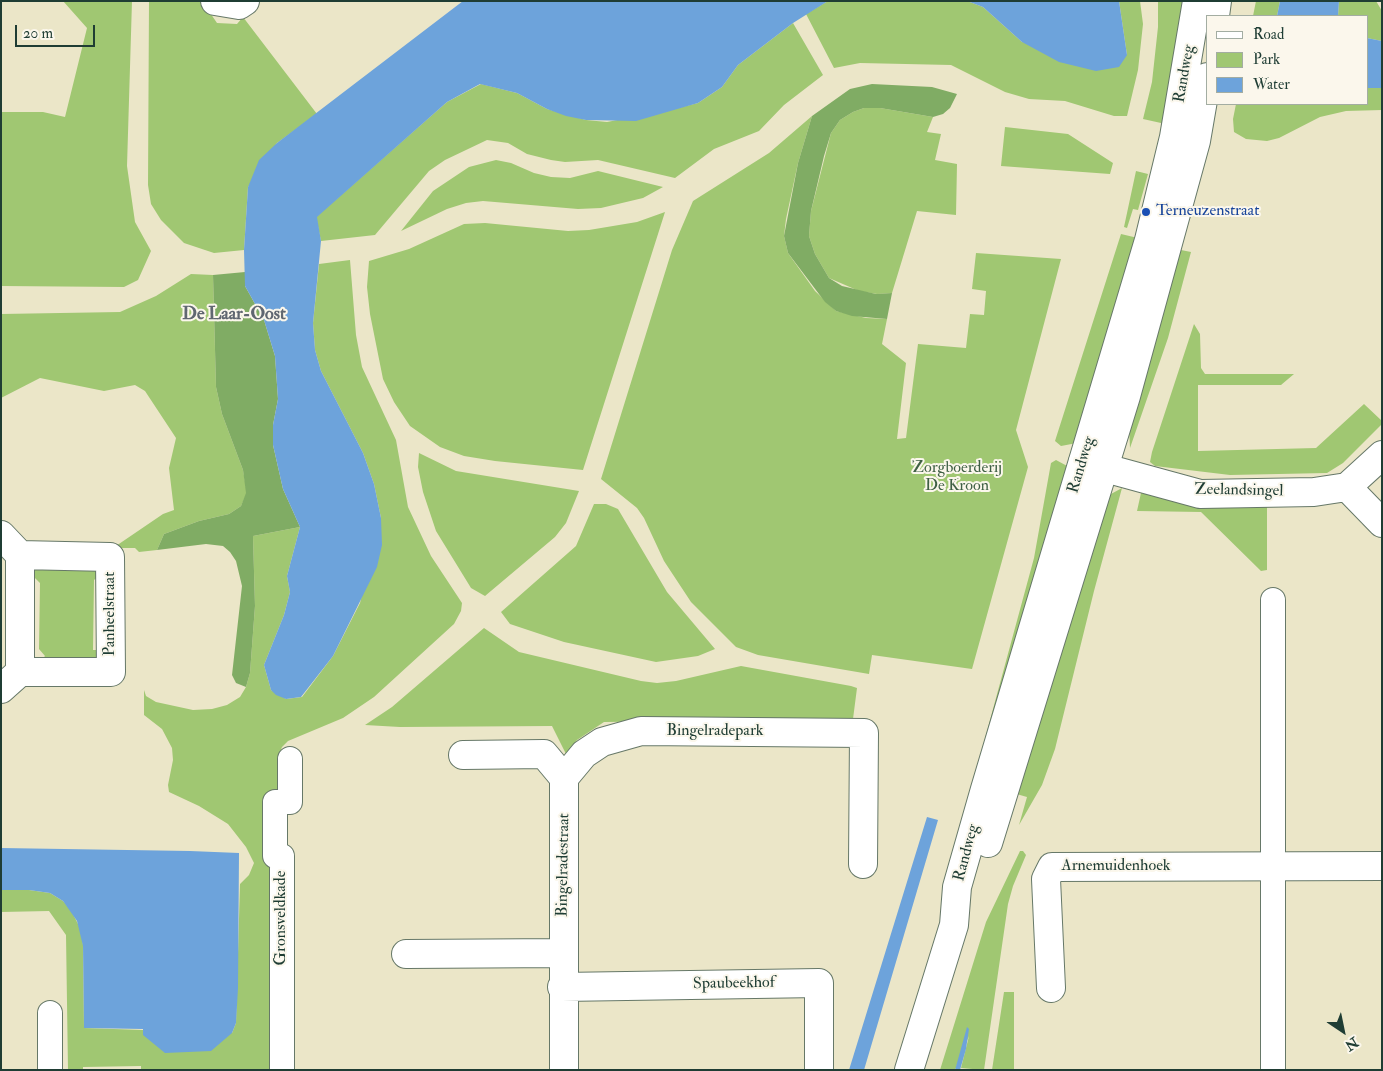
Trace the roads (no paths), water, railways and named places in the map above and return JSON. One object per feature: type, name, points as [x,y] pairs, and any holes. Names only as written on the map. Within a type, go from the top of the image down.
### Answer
[{"type":"street","points":[[215,1],[239,5],[245,1]]},
{"type":"street","name":"Randweg","points":[[909,1070],[954,925],[960,878],[1093,465],[1174,137],[1197,1]]},
{"type":"street","points":[[1215,15],[1217,1]]},
{"type":"street","name":"Randweg","points":[[1093,465],[1126,396],[1196,141],[1206,83]]},
{"type":"street","points":[[1382,456],[1347,486],[1382,523]]},
{"type":"street","name":"Zeelandsingel","points":[[1093,465],[1200,494],[1314,492],[1347,486]]},
{"type":"street","points":[[1,535],[20,555]]},
{"type":"street","name":"Panheelstraat","points":[[20,555],[110,557],[111,672],[11,680],[20,555]]},
{"type":"street","points":[[1273,600],[1273,1070]]},
{"type":"street","name":"Bingelradepark","points":[[564,778],[584,754],[602,742],[641,731],[864,733],[863,864]]},
{"type":"street","points":[[463,755],[544,754],[564,778]]},
{"type":"street","name":"Gronsveldkade","points":[[282,1070],[282,856],[275,856],[275,802],[290,802],[290,759]]},
{"type":"street","name":"Bingelradestraat","points":[[564,778],[562,987],[564,1070]]},
{"type":"street","name":"Arnemuidenhoek","points":[[1050,988],[1046,879],[1052,867],[1382,866]]},
{"type":"street","points":[[406,954],[563,953]]},
{"type":"street","name":"Spaubeekhof","points":[[562,987],[819,983],[820,1070]]},
{"type":"street","points":[[50,1014],[50,1070]]},
{"type":"water","points":[[463,1],[828,1],[793,23],[738,65],[722,87],[698,103],[636,121],[586,120],[566,116],[547,109],[517,93],[480,84],[447,102],[317,217],[321,241],[313,323],[315,350],[321,371],[363,453],[374,484],[381,518],[382,545],[377,567],[333,656],[301,697],[286,699],[276,695],[271,690],[264,665],[284,615],[290,592],[287,576],[300,527],[283,489],[273,445],[273,425],[278,399],[275,356],[264,320],[245,286],[244,250],[248,187],[259,160],[277,143]]},
{"type":"water","points":[[967,1],[1119,1],[1127,55],[1119,67],[1096,71],[1059,62],[1022,42],[983,7]]},
{"type":"water","points":[[1280,1],[1339,1],[1338,15],[1277,15]]},
{"type":"water","points":[[1368,38],[1382,41],[1382,88],[1368,88]]},
{"type":"water","points":[[927,817],[938,820],[864,1070],[849,1070]]},
{"type":"water","points":[[1,848],[239,853],[238,988],[236,1023],[232,1033],[211,1051],[165,1053],[143,1035],[143,1029],[84,1028],[83,946],[77,921],[63,901],[50,893],[29,890],[1,890]]},
{"type":"water","points":[[967,1027],[969,1029],[966,1049],[960,1070],[955,1070]]},
{"type":"place","name":"Terneuzenstraat","points":[[1146,212]]},
{"type":"district","name":"De Laar-Oost","points":[[234,315]]},
{"type":"park label","name":"Zorgboerderij De Kroon","points":[[957,478]]}]
